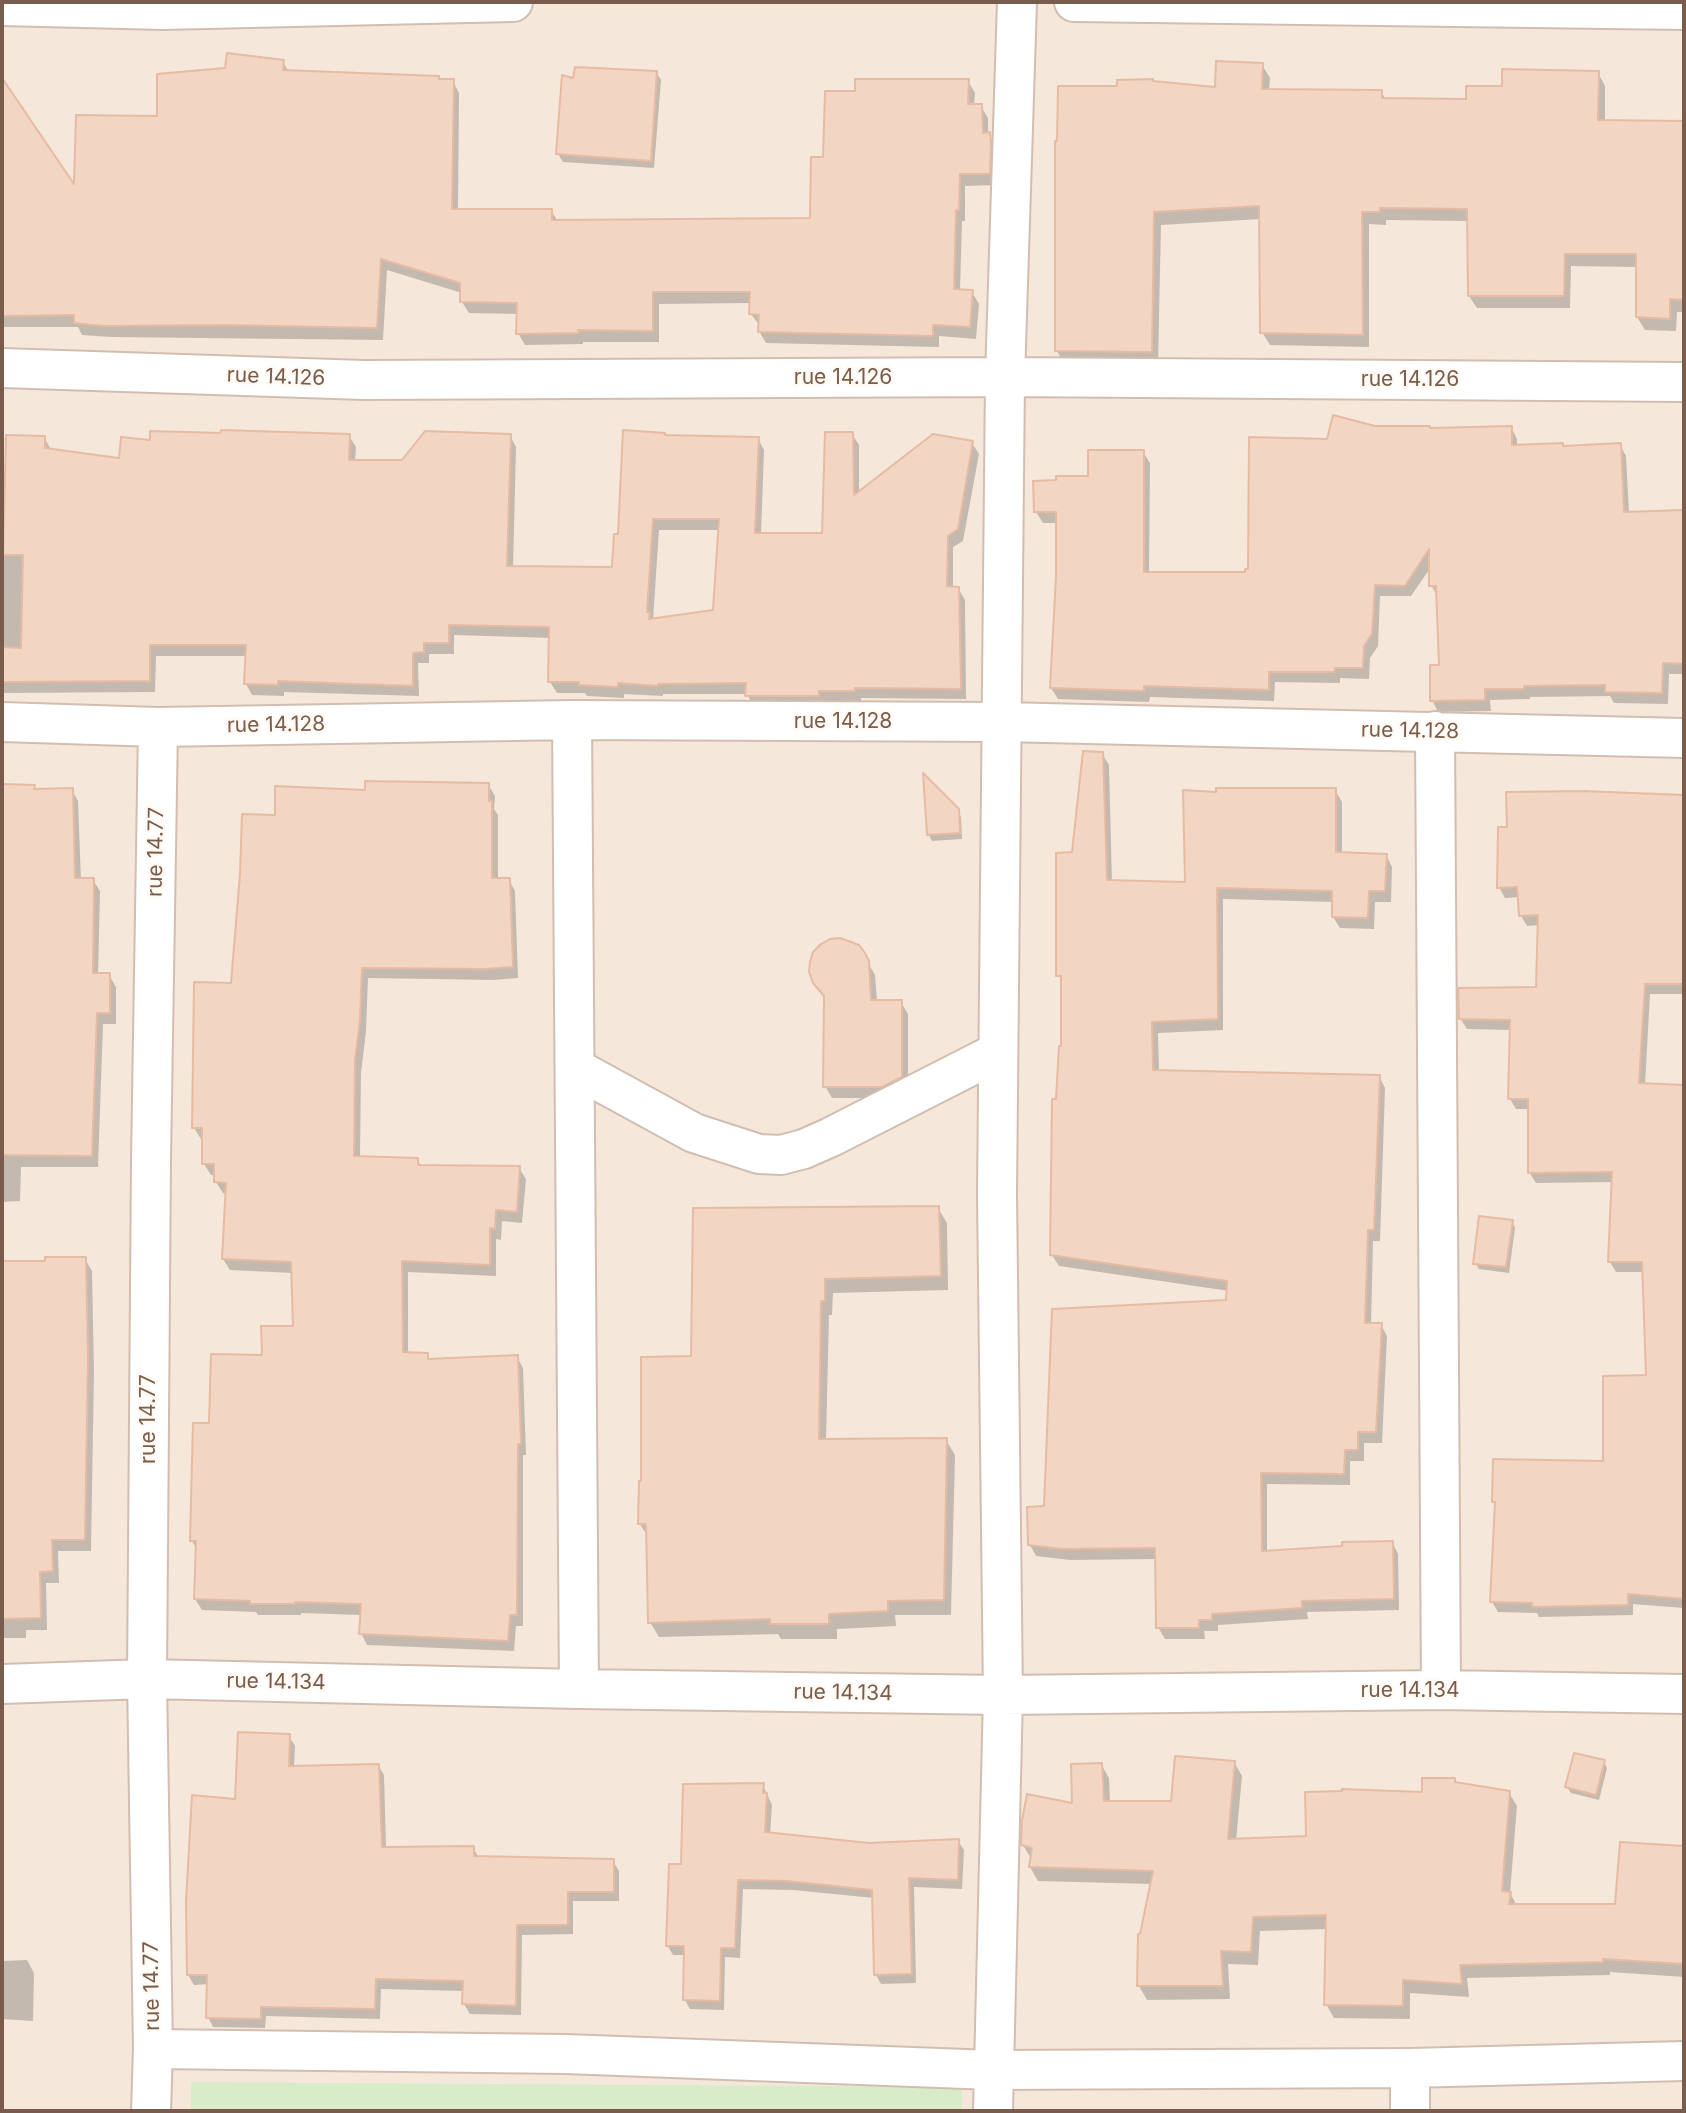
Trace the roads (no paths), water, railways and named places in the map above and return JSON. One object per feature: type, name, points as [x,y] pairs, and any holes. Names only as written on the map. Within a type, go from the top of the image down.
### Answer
[{"type":"street","points":[[2,6],[513,2]]},
{"type":"street","points":[[993,2111],[1003,1695],[998,1052],[1004,377],[1017,2]]},
{"type":"street","points":[[1074,2],[1442,4],[1684,10]]},
{"type":"street","name":"rue 14.126","points":[[2,368],[364,380],[1004,377],[1684,382]]},
{"type":"street","points":[[572,720],[579,1689]]},
{"type":"street","name":"rue 14.128","points":[[2,722],[158,727],[572,720],[1002,722],[1684,738]]},
{"type":"street","name":"rue 14.77","points":[[151,2111],[153,2049],[148,1679],[151,1174],[158,727]]},
{"type":"street","points":[[1435,731],[1441,1690]]},
{"type":"street","points":[[575,1068],[694,1133],[759,1154],[781,1155],[804,1149],[831,1137],[998,1052]]},
{"type":"street","name":"rue 14.134","points":[[2,1684],[148,1679],[1003,1695],[1441,1690],[1684,1694]]},
{"type":"street","points":[[153,2049],[565,2053],[993,2070],[1410,2068],[1684,2061]]},
{"type":"street","points":[[1410,2068],[1410,2111]]}]
